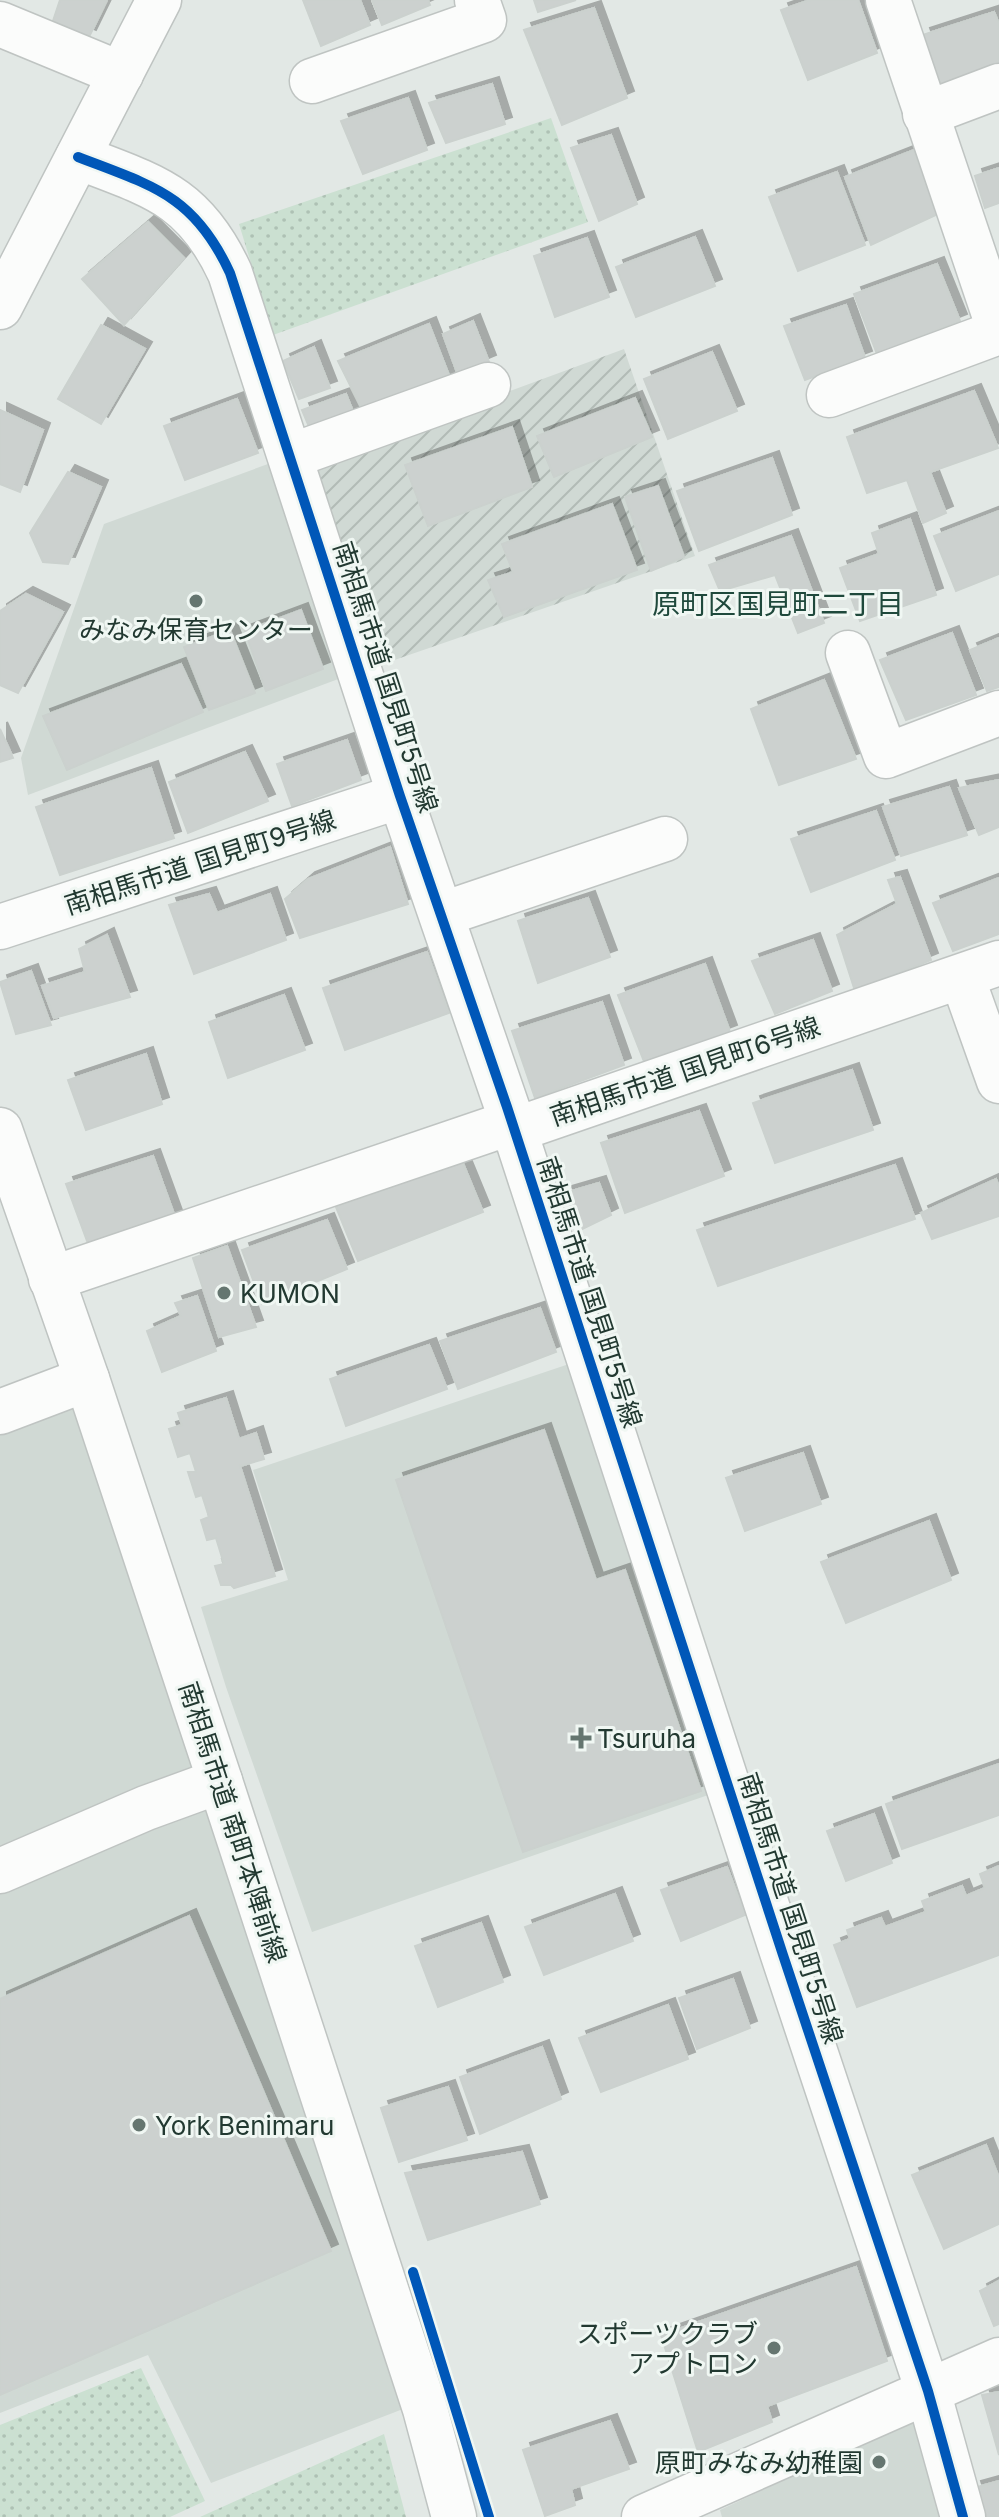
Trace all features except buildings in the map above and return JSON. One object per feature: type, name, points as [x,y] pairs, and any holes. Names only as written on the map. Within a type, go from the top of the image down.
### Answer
[{"type":"street","points":[[0,307],[159,0]]},
{"type":"street","points":[[312,81],[484,20],[477,0]]},
{"type":"street","points":[[829,395],[999,330],[888,0]]},
{"type":"street","points":[[0,24],[121,74]]},
{"type":"street","points":[[925,114],[999,86]]},
{"type":"street","name":"南相馬市道 国見町5号線","points":[[78,157],[153,186],[182,203],[219,249],[230,273],[928,2391],[963,2517]]},
{"type":"street","points":[[291,456],[488,385]]},
{"type":"street","points":[[848,653],[886,756],[999,713]]},
{"type":"street","name":"南相馬市道 国見町9号線","points":[[0,927],[400,796]]},
{"type":"street","points":[[443,914],[665,839]]},
{"type":"street","points":[[980,970],[999,1081]]},
{"type":"street","name":"南相馬市道 国見町6号線","points":[[51,1279],[91,1268],[492,1129],[535,1123],[980,970]]},
{"type":"street","name":"南相馬市道 南町本陣前線","points":[[1,1135],[87,1379],[220,1781],[425,2409],[454,2517]]},
{"type":"street","points":[[0,1412],[87,1379]]},
{"type":"street","points":[[0,1871],[146,1808],[220,1781]]},
{"type":"street","points":[[644,2517],[999,2360]]},
{"type":"shaded area","points":[[624,349],[695,556],[380,665],[314,463]]},
{"type":"shaded area","name":"みなみ保育センター","points":[[268,464],[341,678],[28,795],[21,758],[104,524]]},
{"type":"shaded area","points":[[572,1363],[714,1793],[312,1932],[201,1607],[288,1580],[253,1470]]},
{"type":"shaded area","points":[[62,1365],[403,2409],[211,2483],[148,2355],[0,2413],[0,1392]]},
{"type":"shaded area","name":"原町みなみ幼稚園","points":[[923,2415],[952,2517],[722,2517],[720,2510]]},
{"type":"green space","points":[[551,118],[588,222],[273,335],[239,224]]},
{"type":"green space","points":[[141,2368],[205,2501],[170,2517],[0,2517],[0,2425]]},
{"type":"green space","points":[[384,2434],[406,2517],[200,2517]]},
{"type":"cycle path","points":[[78,157],[128,176],[169,197],[202,226],[230,273],[928,2391],[963,2517]]},
{"type":"cycle path","points":[[413,2272],[489,2517]]},
{"type":"place","name":"みなみ保育センター","points":[[196,601]]},
{"type":"place","name":"KUMON","points":[[224,1293]]},
{"type":"place","name":"Tsuruha","points":[[581,1738]]},
{"type":"place","name":"York Benimaru","points":[[139,2125]]},
{"type":"place","name":"スポーツクラブ アプトロン","points":[[774,2348]]},
{"type":"place","name":"原町みなみ幼稚園","points":[[879,2462]]},
{"type":"district","name":"原町区国見町二丁目","points":[[778,604]]}]
